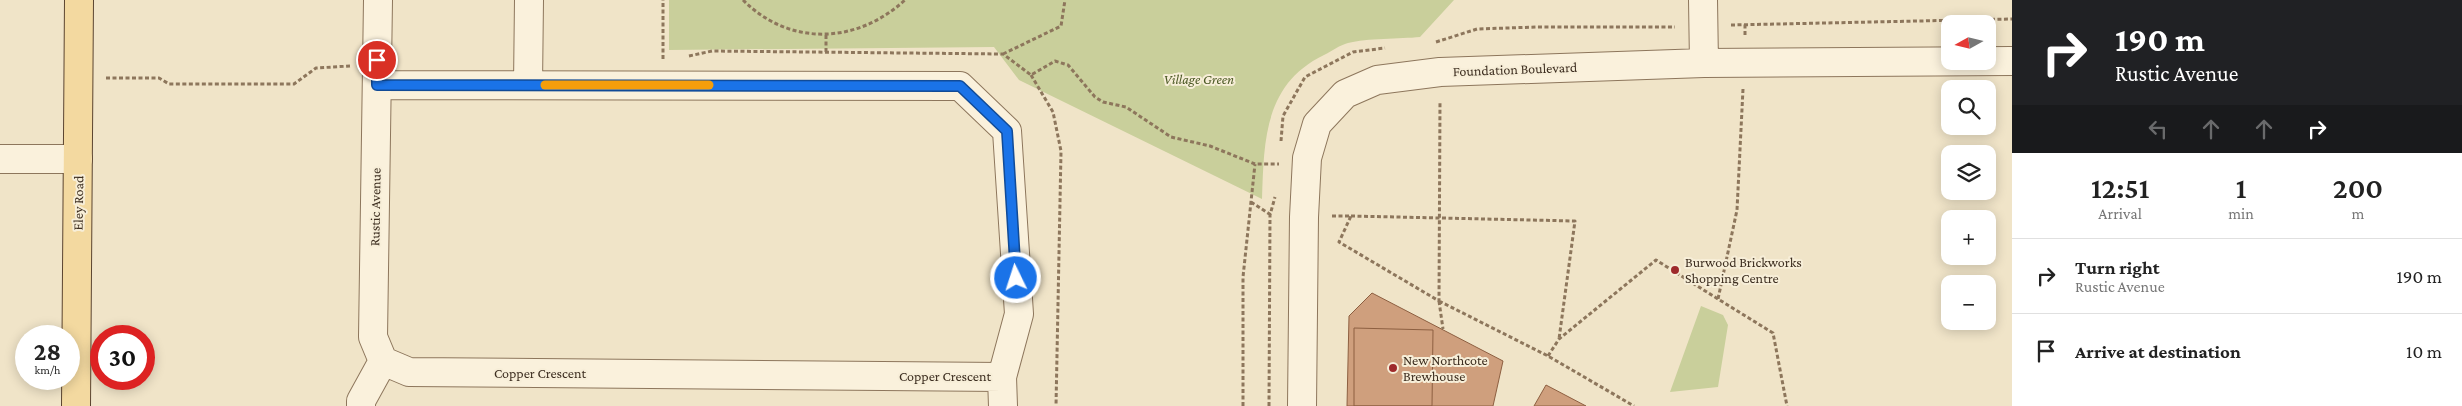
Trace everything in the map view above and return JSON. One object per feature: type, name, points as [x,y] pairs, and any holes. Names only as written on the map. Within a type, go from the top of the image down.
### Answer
[{"type":"main road","name":"Eley Road","points":[[76,406],[79,0]]},
{"type":"street","name":"Rustic Avenue","points":[[378,0],[373,336],[383,361]]},
{"type":"street","points":[[528,85],[529,0]]},
{"type":"street","points":[[1703,0],[1704,64]]},
{"type":"street","name":"Foundation Boulevard","points":[[1302,406],[1304,207],[1307,158],[1317,124],[1345,94],[1377,80],[1440,72],[1704,64],[2012,61]]},
{"type":"street","name":"Copper Crescent","points":[[377,85],[960,86],[1007,131],[1018,314],[1002,377],[409,372],[383,361]]},
{"type":"street","points":[[0,158],[78,159]]},
{"type":"street","points":[[361,406],[361,402],[383,361]]},
{"type":"street","points":[[1002,377],[1003,406]]},
{"type":"path","points":[[663,0],[663,85]]},
{"type":"path","points":[[743,0],[776,25],[801,33],[826,35],[868,24],[892,11],[904,0]]},
{"type":"path","points":[[1003,54],[1061,26],[1065,0]]},
{"type":"path","points":[[1718,299],[1737,210],[1745,24]]},
{"type":"path","points":[[826,35],[826,52]]},
{"type":"path","points":[[1440,72],[1438,217],[1439,301],[1443,329]]},
{"type":"path","points":[[1031,75],[1053,112],[1061,151],[1056,406]]},
{"type":"path","points":[[1243,406],[1243,277],[1255,164]]},
{"type":"path","points":[[1351,216],[1575,221],[1559,339]]},
{"type":"path","points":[[1358,253],[1439,301],[1548,356],[1634,406]]},
{"type":"path","points":[[1548,356],[1559,339],[1656,260],[1773,333],[1788,406]]},
{"type":"green space","name":"Village Green","points":[[669,0],[1454,0],[1420,37],[1364,40],[1345,44],[1304,67],[1289,82],[1271,116],[1264,156],[1262,199],[1019,80],[994,47],[669,50]]},
{"type":"green space","points":[[1701,306],[1723,315],[1728,325],[1718,387],[1670,392]]},
{"type":"building","points":[[1372,293],[1503,361],[1493,406],[1347,406],[1349,316]]},
{"type":"building","name":"New Northcote Brewhouse","points":[[1354,328],[1433,330],[1432,406],[1354,406]]},
{"type":"building","points":[[1546,385],[1586,406],[1534,406]]},
{"type":"slow traffic","points":[[545,85],[709,85]]},
{"type":"place","name":"Burwood Brickworks Shopping Centre","points":[[1675,270]]},
{"type":"place","name":"New Northcote Brewhouse","points":[[1393,368]]},
{"type":"route","points":[[377,60],[377,85],[773,84],[960,86],[1007,131],[1016,278]]}]
